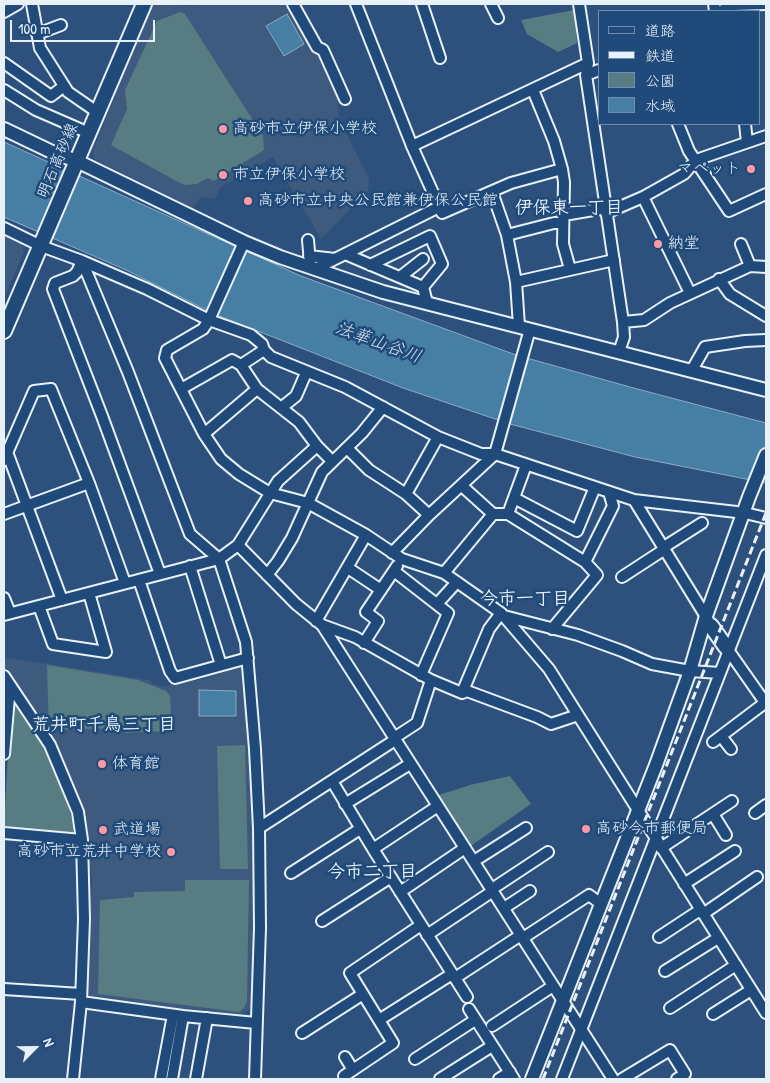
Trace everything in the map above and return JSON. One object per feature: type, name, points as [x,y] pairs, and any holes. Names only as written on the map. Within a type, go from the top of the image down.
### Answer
[{"type":"main road","name":"明石高砂線","points":[[4,331],[144,4]]},
{"type":"main road","points":[[709,621],[727,649]]},
{"type":"street","points":[[4,12],[18,4]]},
{"type":"street","points":[[32,4],[40,48],[68,92],[97,112]]},
{"type":"street","points":[[293,4],[317,48],[324,50],[344,99]]},
{"type":"street","points":[[352,4],[363,4]]},
{"type":"street","points":[[357,4],[412,146],[442,213],[511,183],[562,169]]},
{"type":"street","points":[[422,4],[440,58]]},
{"type":"street","points":[[491,4],[498,18]]},
{"type":"street","points":[[579,4],[588,63],[586,75],[624,337],[619,352]]},
{"type":"street","points":[[734,8],[766,4]]},
{"type":"street","points":[[37,34],[61,25]]},
{"type":"street","points":[[4,63],[51,96],[64,86]]},
{"type":"street","points":[[412,146],[588,63]]},
{"type":"street","points":[[586,75],[598,70]]},
{"type":"street","points":[[4,90],[36,110],[89,134]]},
{"type":"street","points":[[533,90],[554,141],[562,169],[564,182],[563,244],[570,269]]},
{"type":"street","points":[[678,125],[689,151],[729,211],[766,194]]},
{"type":"street","points":[[745,125],[747,142]]},
{"type":"street","points":[[4,130],[75,166],[280,257],[312,263],[383,292],[766,390]]},
{"type":"street","points":[[507,235],[563,219],[606,211],[643,197],[684,174],[696,160],[766,136]]},
{"type":"street","points":[[392,553],[429,515],[495,454],[524,328],[507,235],[492,192]]},
{"type":"street","points":[[643,197],[690,293]]},
{"type":"street","points":[[312,263],[340,257],[439,207]]},
{"type":"street","points":[[4,228],[42,242],[209,320],[251,335],[262,344],[264,350],[271,357],[306,373],[345,387],[438,437],[481,454],[495,454],[634,500],[745,513],[766,518]]},
{"type":"street","points":[[370,265],[430,236],[442,264],[423,287]]},
{"type":"street","points":[[308,240],[312,263]]},
{"type":"street","points":[[244,242],[209,320],[203,329],[167,350],[165,358],[204,434],[221,459],[238,474],[270,493],[308,504],[366,535],[402,559],[444,573],[502,614],[549,669],[766,1013]]},
{"type":"street","points":[[741,244],[750,266]]},
{"type":"street","points":[[312,263],[340,257],[370,265],[423,287]]},
{"type":"street","points":[[400,277],[423,258]]},
{"type":"street","points":[[516,282],[614,260]]},
{"type":"street","points":[[82,261],[128,372],[190,534],[219,559],[246,642],[259,828],[260,928],[254,1079]]},
{"type":"street","points":[[82,261],[73,276],[55,283],[53,289],[160,574]]},
{"type":"street","points":[[622,322],[644,320],[670,303],[750,266],[766,267]]},
{"type":"street","points":[[719,279],[730,294],[766,316]]},
{"type":"street","points":[[423,287],[427,303]]},
{"type":"street","points":[[692,370],[705,347],[766,340]]},
{"type":"street","points":[[241,365],[264,350]]},
{"type":"street","points":[[181,389],[232,360],[241,365],[256,389],[299,422],[317,446],[332,461]]},
{"type":"street","points":[[282,408],[296,396],[306,373]]},
{"type":"street","points":[[62,600],[27,506],[5,454],[34,391],[51,389],[89,483],[125,584]]},
{"type":"street","points":[[204,434],[256,389]]},
{"type":"street","points":[[267,575],[292,538],[322,472],[362,433],[384,407]]},
{"type":"street","points":[[406,494],[438,437]]},
{"type":"street","points":[[4,598],[7,614],[219,559],[238,545],[278,480],[317,446]]},
{"type":"street","points":[[347,448],[369,470],[406,494],[429,515]]},
{"type":"street","points":[[532,1079],[638,811],[709,621],[749,497],[766,455]]},
{"type":"street","points":[[508,514],[526,465]]},
{"type":"street","points":[[4,514],[89,483]]},
{"type":"street","points":[[462,486],[493,514],[508,514],[585,562],[597,575],[552,629]]},
{"type":"street","points":[[514,498],[577,531],[595,487]]},
{"type":"street","points":[[585,562],[613,506],[609,492]]},
{"type":"street","points":[[634,500],[709,621]]},
{"type":"street","points":[[444,573],[493,514]]},
{"type":"street","points":[[622,577],[702,523]]},
{"type":"street","points":[[319,623],[366,535]]},
{"type":"street","points":[[238,545],[319,623],[613,1079]]},
{"type":"street","points":[[562,1079],[658,844],[727,649],[766,555]]},
{"type":"street","points":[[364,643],[378,621],[366,612],[402,559]]},
{"type":"street","points":[[190,566],[221,666]]},
{"type":"street","points":[[348,568],[381,590]]},
{"type":"street","points":[[394,571],[448,613],[421,675]]},
{"type":"street","points":[[139,580],[170,671],[176,678],[248,658]]},
{"type":"street","points":[[437,604],[457,582]]},
{"type":"street","points":[[39,606],[53,644],[106,652],[89,593]]},
{"type":"street","points":[[502,614],[578,635],[652,664],[690,671],[720,673]]},
{"type":"street","points":[[462,693],[489,629],[502,614]]},
{"type":"street","points":[[319,623],[355,637],[421,675],[462,693],[467,691],[551,724],[578,715]]},
{"type":"street","points":[[727,649],[766,703],[717,739],[731,749]]},
{"type":"street","points":[[4,676],[7,686],[4,754]]},
{"type":"street","points":[[259,828],[417,723],[431,680]]},
{"type":"street","points":[[7,686],[50,744],[78,812],[82,840],[84,919],[81,998],[73,1079]]},
{"type":"street","points":[[345,804],[410,764]]},
{"type":"street","points":[[332,781],[360,829],[467,997]]},
{"type":"street","points":[[658,844],[713,814],[732,801]]},
{"type":"street","points":[[755,812],[766,805]]},
{"type":"street","points":[[373,849],[438,806]]},
{"type":"street","points":[[713,814],[726,834]]},
{"type":"street","points":[[474,861],[526,828]]},
{"type":"street","points":[[291,873],[360,829]]},
{"type":"street","points":[[4,833],[82,840]]},
{"type":"street","points":[[400,892],[465,848]]},
{"type":"street","points":[[684,884],[735,851]]},
{"type":"street","points":[[427,935],[548,852]]},
{"type":"street","points":[[322,921],[391,877]]},
{"type":"street","points":[[659,937],[757,877]]},
{"type":"street","points":[[504,908],[530,891]]},
{"type":"street","points":[[379,1020],[589,895],[601,904]]},
{"type":"street","points":[[344,1076],[393,1043],[350,972],[421,925]]},
{"type":"street","points":[[665,971],[718,938]]},
{"type":"street","points":[[670,1008],[736,966]]},
{"type":"street","points":[[492,1026],[553,986]]},
{"type":"street","points":[[4,989],[81,998],[178,1016],[256,1023]]},
{"type":"street","points":[[713,1014],[751,990]]},
{"type":"street","points":[[302,1033],[363,994]]},
{"type":"street","points":[[468,1009],[512,1076],[499,1079]]},
{"type":"street","points":[[161,1079],[178,1016]]},
{"type":"street","points":[[172,1079],[178,1016]]},
{"type":"street","points":[[196,1079],[207,1018]]},
{"type":"street","points":[[415,1058],[476,1020]]},
{"type":"street","points":[[440,1079],[492,1046]]},
{"type":"street","points":[[622,1079],[670,1050],[683,1078]]},
{"type":"street","points":[[345,1057],[353,1070]]},
{"type":"shaded area","name":"高砂市立伊保小学校","points":[[153,4],[181,4],[182,6],[289,4],[322,53],[341,97],[338,107],[339,119],[369,178],[368,191],[321,239],[273,157],[221,187],[215,199],[205,197],[199,199],[193,208],[94,159],[93,150]]},
{"type":"shaded area","points":[[4,232],[20,240],[24,252],[4,299]]},
{"type":"shaded area","name":"高砂市立荒井中学校","points":[[4,657],[149,680],[163,687],[170,685],[172,682],[179,684],[204,679],[246,665],[256,890],[253,1004],[248,1011],[237,1016],[89,999],[86,995],[92,880],[85,824],[57,748],[41,719],[4,666]]},
{"type":"green space","points":[[574,10],[577,43],[558,52],[527,34],[521,20]]},
{"type":"green space","points":[[180,12],[185,14],[263,136],[264,150],[214,181],[208,178],[197,184],[185,185],[111,145],[127,109],[125,90],[157,21]]},
{"type":"green space","points":[[47,665],[138,680],[166,691],[170,696],[172,731],[124,733],[124,728],[49,730]]},
{"type":"green space","points":[[15,700],[45,744],[62,785],[74,826],[73,833],[7,828],[4,825],[11,701]]},
{"type":"green space","points":[[245,745],[248,869],[220,869],[217,746]]},
{"type":"green space","points":[[510,776],[531,804],[469,847],[436,796],[470,785]]},
{"type":"green space","points":[[185,880],[249,880],[247,1001],[244,1008],[239,1012],[98,994],[100,900],[134,897],[134,892],[185,891]]},
{"type":"water","points":[[287,14],[304,44],[284,56],[266,26]]},
{"type":"water","name":"法華山谷川","points":[[4,142],[301,276],[516,355],[766,423],[766,483],[635,457],[510,424],[403,388],[217,315],[126,270],[4,217]]},
{"type":"water","points":[[199,690],[236,691],[236,716],[199,716]]},
{"type":"railway","points":[[543,1079],[766,513]]},
{"type":"place","name":"高砂市立伊保小学校","points":[[223,129]]},
{"type":"place","name":"マペット","points":[[751,169]]},
{"type":"place","name":"市立伊保小学校","points":[[223,175]]},
{"type":"place","name":"高砂市立中央公民館兼伊保公民館","points":[[248,201]]},
{"type":"place","name":"納堂","points":[[658,244]]},
{"type":"place","name":"体育館","points":[[102,764]]},
{"type":"place","name":"高砂今市郵便局","points":[[586,829]]},
{"type":"place","name":"武道場","points":[[103,830]]},
{"type":"place","name":"高砂市立荒井中学校","points":[[171,852]]},
{"type":"district","name":"伊保東一丁目","points":[[569,208]]},
{"type":"district","name":"今市一丁目","points":[[525,599]]},
{"type":"district","name":"荒井町千鳥三丁目","points":[[104,725]]},
{"type":"district","name":"今市二丁目","points":[[372,872]]}]
